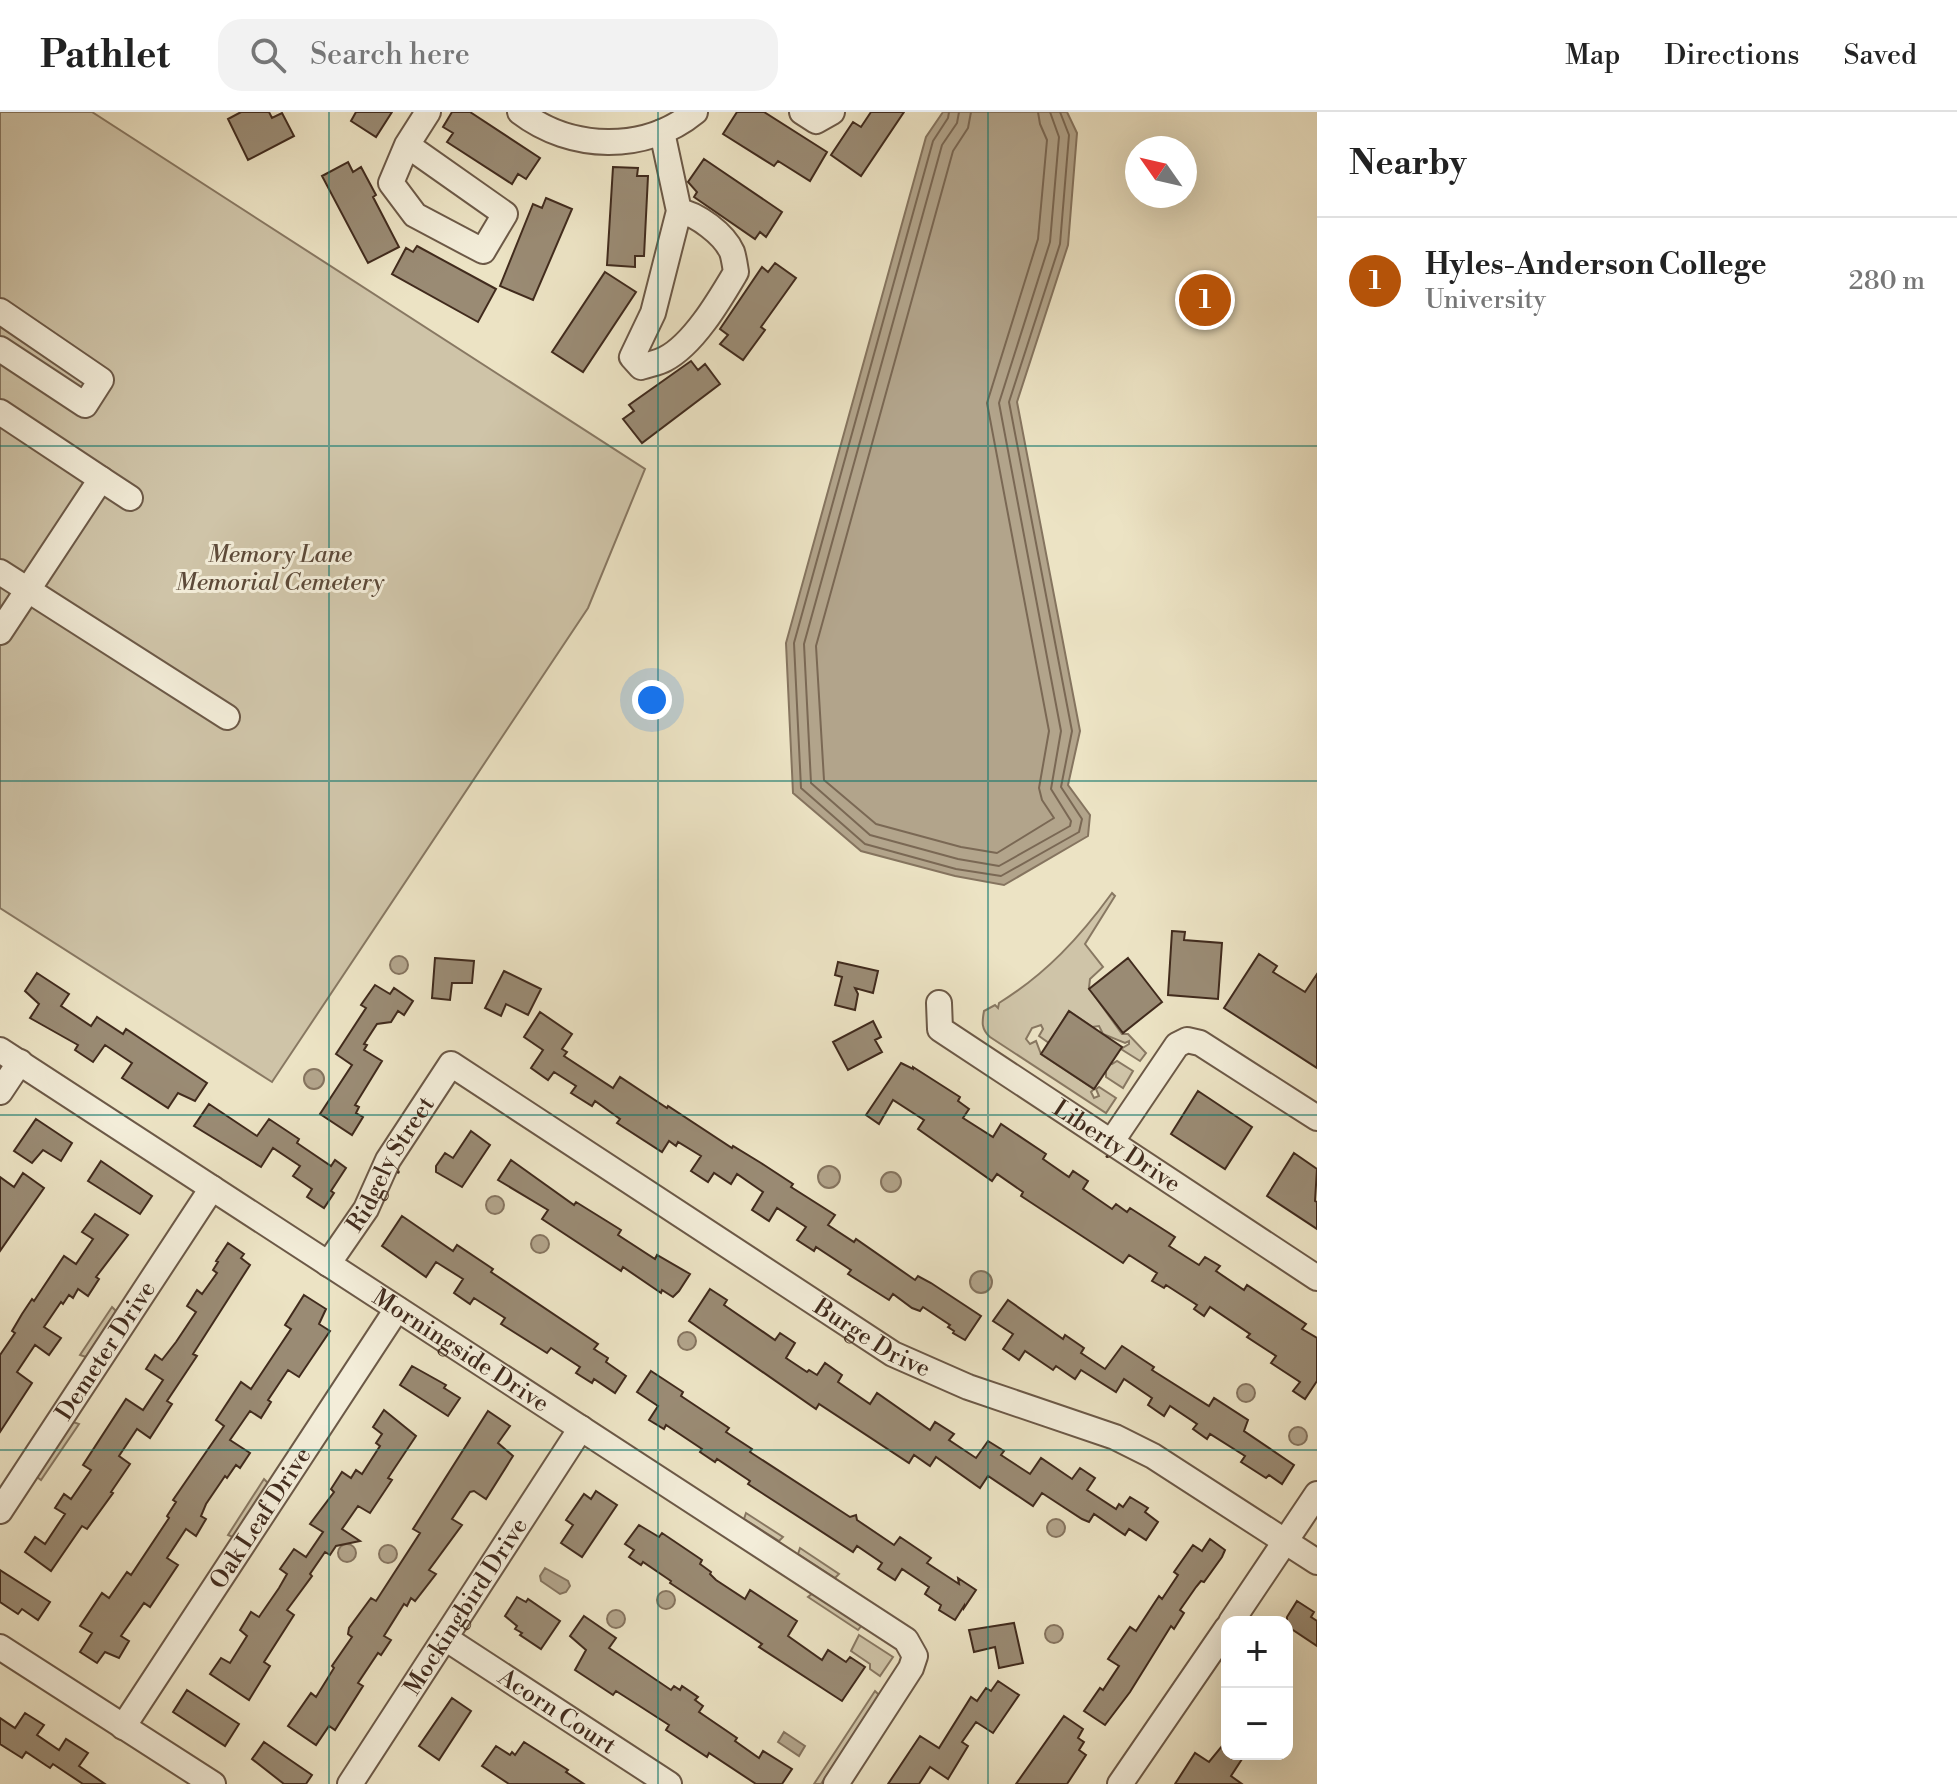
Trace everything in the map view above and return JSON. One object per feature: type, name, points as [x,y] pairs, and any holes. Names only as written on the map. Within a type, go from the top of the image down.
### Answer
[{"type":"street","points":[[407,145],[505,214],[483,251],[415,215],[391,183],[407,145],[428,112]]},
{"type":"street","points":[[520,112],[554,132],[605,142],[631,141],[662,132],[695,112]]},
{"type":"street","points":[[802,112],[816,121],[832,112]]},
{"type":"street","points":[[662,132],[679,211],[653,313],[632,357],[641,367],[667,359],[690,337],[716,305],[736,272],[731,249],[711,228],[690,213],[679,211]]},
{"type":"street","points":[[0,311],[101,380],[85,405],[0,349]]},
{"type":"street","points":[[0,412],[130,498]]},
{"type":"street","points":[[0,632],[101,479]]},
{"type":"street","points":[[0,572],[227,717]]},
{"type":"street","name":"Liberty Drive","points":[[939,1003],[940,1029],[1317,1278]]},
{"type":"street","points":[[1112,1141],[1177,1045],[1187,1040],[1200,1043],[1317,1118]]},
{"type":"street","points":[[0,1092],[10,1056]]},
{"type":"street","name":"Morningside Drive","points":[[10,1056],[906,1640],[915,1656],[910,1670],[836,1784]]},
{"type":"street","name":"Ridgely Street","points":[[328,1264],[366,1209],[388,1160],[451,1064]]},
{"type":"street","name":"Burge Drive","points":[[451,1064],[893,1354],[968,1387],[1115,1437],[1153,1456],[1317,1562]]},
{"type":"street","name":"Demeter Drive","points":[[0,1511],[212,1188]]},
{"type":"street","name":"Oak Leaf Drive","points":[[123,1727],[397,1309]]},
{"type":"street","name":"Mockingbird Drive","points":[[350,1784],[581,1428]]},
{"type":"street","points":[[1235,1616],[1317,1494]]},
{"type":"street","points":[[1120,1784],[1221,1637]]},
{"type":"street","name":"Acorn Court","points":[[445,1638],[669,1784]]},
{"type":"street","points":[[0,1647],[213,1784]]},
{"type":"green space","name":"Memory Lane Memorial Cemetery","points":[[0,112],[92,112],[645,469],[588,608],[272,1082],[0,908]]},
{"type":"green space","points":[[1112,893],[1115,896],[1085,944],[1103,967],[1090,979],[1089,988],[1122,1034],[1128,1034],[1146,1053],[1140,1061],[1121,1049],[1129,1041],[1125,1043],[1103,1034],[1099,1026],[1092,1027],[1069,1011],[1049,1043],[1039,1036],[1043,1029],[1041,1025],[1032,1028],[1026,1039],[1030,1044],[1036,1041],[1041,1054],[1094,1089],[1091,1092],[1094,1098],[1099,1096],[1096,1089],[1099,1087],[1116,1098],[1106,1113],[990,1037],[983,1022],[984,1011],[995,1005],[998,1008],[999,1003],[1032,980],[1061,954]]},
{"type":"green space","points":[[1099,1055],[1112,1064],[1117,1061],[1133,1071],[1123,1088],[1106,1077],[1106,1071],[1094,1062]]},
{"type":"green space","points":[[112,1307],[116,1311],[86,1357],[80,1355]]},
{"type":"green space","points":[[73,1422],[79,1424],[41,1480],[37,1477]]},
{"type":"green space","points":[[264,1479],[269,1484],[233,1537],[228,1535]]},
{"type":"green space","points":[[746,1513],[783,1537],[779,1541],[744,1519]]},
{"type":"green space","points":[[800,1548],[839,1574],[835,1578],[798,1554]]},
{"type":"green space","points":[[813,1593],[862,1625],[858,1630],[808,1597]]},
{"type":"green space","points":[[859,1635],[893,1657],[880,1676],[870,1669],[870,1664],[851,1651]]},
{"type":"green space","points":[[875,1691],[879,1695],[821,1784],[814,1784]]},
{"type":"water","points":[[943,112],[1067,112],[1077,133],[1068,245],[1017,402],[1080,731],[1068,785],[1090,815],[1088,836],[1004,885],[955,876],[861,851],[793,793],[786,643],[926,137]]},
{"type":"water","points":[[399,956],[408,965],[399,974],[390,965]]},
{"type":"water","points":[[314,1069],[321,1072],[324,1079],[321,1086],[314,1089],[307,1086],[304,1079],[307,1072]]},
{"type":"water","points":[[829,1166],[837,1169],[840,1177],[837,1185],[829,1188],[821,1185],[818,1177],[821,1169]]},
{"type":"water","points":[[891,1172],[898,1175],[901,1182],[898,1189],[891,1192],[884,1189],[881,1182],[884,1175]]},
{"type":"water","points":[[495,1196],[504,1205],[495,1214],[486,1205]]},
{"type":"water","points":[[540,1235],[549,1244],[540,1253],[531,1244]]},
{"type":"water","points":[[981,1271],[989,1274],[992,1282],[989,1290],[981,1293],[973,1290],[970,1282],[973,1274]]},
{"type":"water","points":[[687,1332],[696,1341],[687,1350],[678,1341]]},
{"type":"water","points":[[1246,1384],[1255,1393],[1246,1402],[1237,1393]]},
{"type":"water","points":[[1298,1427],[1307,1436],[1298,1445],[1289,1436]]},
{"type":"water","points":[[1056,1519],[1065,1528],[1056,1537],[1047,1528]]},
{"type":"water","points":[[347,1544],[356,1553],[347,1562],[338,1553]]},
{"type":"water","points":[[388,1545],[397,1554],[388,1563],[379,1554]]},
{"type":"water","points":[[545,1568],[568,1581],[570,1586],[566,1592],[560,1594],[541,1581],[540,1576]]},
{"type":"water","points":[[666,1591],[675,1600],[666,1609],[657,1600]]},
{"type":"water","points":[[616,1610],[625,1619],[616,1628],[607,1619]]},
{"type":"water","points":[[1054,1625],[1063,1634],[1054,1643],[1045,1634]]},
{"type":"water","points":[[784,1732],[805,1746],[799,1756],[778,1742]]},
{"type":"building","points":[[241,112],[269,112],[272,118],[282,113],[294,136],[248,160],[228,119]]},
{"type":"building","points":[[356,112],[392,112],[376,137],[351,121]]},
{"type":"building","points":[[452,112],[470,112],[540,158],[526,179],[518,174],[512,184],[447,142],[453,133],[443,127]]},
{"type":"building","points":[[737,112],[764,112],[827,152],[810,181],[778,161],[774,166],[723,134]]},
{"type":"building","points":[[871,112],[904,112],[861,176],[831,155],[853,122],[861,127]]},
{"type":"building","points":[[704,159],[782,212],[766,237],[760,232],[755,239],[694,197],[697,192],[688,182]]},
{"type":"building","points":[[348,162],[353,172],[361,167],[399,247],[368,263],[322,176]]},
{"type":"building","points":[[613,167],[638,168],[637,176],[648,176],[644,256],[635,256],[635,267],[607,265]]},
{"type":"building","points":[[546,198],[572,209],[533,300],[500,286],[533,204],[542,208]]},
{"type":"building","points":[[417,246],[496,289],[478,322],[392,274],[406,248],[413,252]]},
{"type":"building","points":[[775,263],[796,278],[761,327],[765,330],[743,360],[720,344],[728,335],[720,329],[762,267],[768,272]]},
{"type":"building","points":[[605,272],[636,292],[583,372],[552,352]]},
{"type":"building","points":[[691,361],[698,370],[705,364],[720,384],[642,443],[623,419],[634,411],[629,405]]},
{"type":"building","points":[[1172,931],[1185,932],[1184,940],[1222,943],[1218,999],[1168,995]]},
{"type":"building","points":[[1259,954],[1277,966],[1273,972],[1305,992],[1317,974],[1317,1068],[1224,1008]]},
{"type":"building","points":[[435,958],[474,961],[472,983],[452,983],[450,1000],[432,998]]},
{"type":"building","points":[[1128,958],[1162,1002],[1123,1033],[1089,989]]},
{"type":"building","points":[[838,962],[878,971],[873,993],[855,988],[858,994],[855,1010],[835,1005],[842,977],[835,975]]},
{"type":"building","points":[[504,971],[541,989],[528,1015],[506,1004],[501,1016],[485,1008]]},
{"type":"building","points":[[37,973],[69,994],[61,1006],[91,1026],[97,1017],[123,1034],[126,1029],[207,1083],[195,1101],[178,1093],[168,1108],[122,1078],[132,1063],[105,1045],[93,1062],[75,1050],[78,1045],[30,1018],[39,1004],[25,991]]},
{"type":"building","points":[[375,985],[390,994],[394,988],[413,1001],[404,1015],[398,1011],[391,1022],[377,1024],[364,1044],[367,1045],[364,1050],[382,1061],[355,1105],[359,1107],[356,1113],[363,1117],[352,1135],[320,1114],[352,1065],[336,1054],[366,1008],[361,1005]]},
{"type":"building","points":[[1069,1011],[1122,1047],[1094,1089],[1041,1054]]},
{"type":"building","points":[[540,1012],[572,1034],[562,1049],[567,1052],[564,1056],[613,1088],[620,1077],[761,1163],[835,1215],[828,1225],[854,1242],[856,1239],[915,1280],[918,1276],[931,1283],[981,1316],[965,1340],[953,1333],[948,1327],[950,1325],[923,1307],[920,1311],[912,1308],[893,1294],[889,1300],[848,1274],[851,1270],[816,1247],[814,1251],[797,1240],[806,1227],[777,1208],[769,1221],[752,1210],[763,1192],[737,1174],[731,1184],[714,1173],[708,1182],[691,1171],[701,1156],[678,1142],[676,1146],[669,1141],[662,1152],[617,1123],[620,1119],[595,1101],[592,1106],[571,1093],[576,1086],[554,1072],[548,1080],[531,1068],[543,1050],[524,1037]]},
{"type":"building","points":[[873,1021],[881,1037],[875,1040],[882,1052],[848,1070],[833,1042]]},
{"type":"building","points":[[901,1063],[913,1067],[960,1097],[958,1101],[969,1109],[963,1118],[993,1137],[1001,1124],[1046,1154],[1043,1159],[1069,1177],[1073,1171],[1088,1181],[1083,1189],[1112,1209],[1116,1204],[1127,1212],[1130,1208],[1175,1237],[1169,1246],[1199,1265],[1205,1257],[1220,1266],[1216,1271],[1244,1290],[1247,1285],[1306,1324],[1302,1329],[1317,1338],[1317,1381],[1305,1399],[1293,1391],[1300,1382],[1271,1363],[1276,1356],[1247,1337],[1250,1334],[1210,1307],[1204,1316],[1194,1309],[1197,1305],[1166,1285],[1164,1288],[1152,1281],[1157,1273],[1129,1255],[1123,1263],[1021,1196],[1023,1192],[997,1174],[992,1181],[918,1129],[924,1120],[893,1100],[879,1124],[866,1115]]},
{"type":"building","points":[[1198,1091],[1252,1127],[1225,1169],[1171,1134]]},
{"type":"building","points":[[209,1104],[257,1136],[269,1119],[331,1166],[335,1160],[346,1168],[324,1208],[307,1197],[312,1189],[293,1176],[300,1166],[273,1148],[261,1167],[194,1126]]},
{"type":"building","points":[[36,1119],[72,1143],[61,1161],[43,1150],[32,1163],[14,1151]]},
{"type":"building","points":[[471,1131],[490,1145],[462,1187],[436,1172],[436,1166],[445,1153],[453,1158]]},
{"type":"building","points":[[1294,1153],[1317,1169],[1317,1229],[1267,1196]]},
{"type":"building","points":[[511,1160],[574,1205],[576,1202],[621,1230],[618,1235],[655,1259],[657,1255],[690,1274],[679,1291],[673,1297],[662,1290],[661,1293],[623,1267],[621,1271],[542,1219],[548,1210],[498,1180]]},
{"type":"building","points":[[101,1161],[152,1196],[140,1214],[88,1181]]},
{"type":"building","points":[[23,1173],[44,1188],[0,1251],[0,1177],[14,1187]]},
{"type":"building","points":[[95,1214],[128,1235],[96,1277],[99,1279],[88,1296],[78,1289],[73,1298],[69,1295],[44,1327],[61,1338],[49,1355],[35,1345],[17,1372],[32,1383],[0,1432],[0,1355],[15,1333],[12,1331],[22,1314],[64,1256],[76,1264],[93,1239],[82,1232]]},
{"type":"building","points":[[402,1216],[453,1251],[457,1245],[493,1269],[491,1272],[598,1344],[594,1349],[626,1376],[615,1393],[594,1379],[592,1383],[576,1373],[580,1367],[551,1348],[547,1353],[501,1324],[505,1318],[474,1298],[470,1304],[454,1293],[463,1279],[436,1262],[426,1277],[382,1246]]},
{"type":"building","points":[[228,1243],[244,1254],[241,1258],[250,1265],[193,1354],[197,1356],[167,1401],[172,1404],[150,1438],[137,1429],[119,1456],[130,1464],[113,1493],[87,1529],[82,1526],[51,1571],[25,1552],[35,1537],[45,1544],[65,1514],[55,1508],[64,1494],[71,1499],[91,1470],[83,1465],[126,1399],[143,1410],[163,1380],[146,1369],[155,1355],[162,1360],[196,1312],[187,1306],[197,1290],[202,1294],[217,1273],[213,1270],[216,1261]]},
{"type":"building","points":[[710,1289],[727,1300],[724,1305],[775,1340],[780,1333],[795,1343],[786,1358],[807,1372],[809,1370],[817,1375],[825,1363],[842,1375],[838,1382],[870,1404],[877,1393],[930,1430],[935,1422],[954,1434],[949,1440],[976,1458],[988,1441],[1004,1451],[1001,1455],[1030,1474],[1041,1458],[1072,1479],[1080,1468],[1095,1478],[1087,1490],[1116,1509],[1119,1504],[1123,1507],[1130,1497],[1148,1508],[1145,1512],[1158,1522],[1146,1540],[1129,1529],[1125,1535],[1094,1514],[1089,1522],[1082,1519],[1042,1493],[1033,1506],[988,1476],[980,1488],[936,1457],[930,1466],[914,1455],[909,1463],[819,1404],[816,1409],[689,1321]]},
{"type":"building","points":[[304,1295],[326,1309],[319,1324],[330,1331],[299,1377],[288,1370],[268,1400],[271,1402],[261,1418],[250,1411],[230,1440],[250,1453],[240,1468],[236,1465],[227,1478],[225,1476],[206,1504],[201,1516],[206,1519],[196,1536],[186,1529],[167,1558],[178,1565],[150,1607],[144,1603],[121,1636],[129,1641],[119,1658],[105,1652],[97,1663],[80,1652],[92,1633],[80,1626],[102,1593],[109,1598],[127,1572],[131,1575],[169,1518],[167,1516],[176,1502],[173,1500],[224,1426],[216,1420],[241,1382],[251,1389],[291,1329],[285,1325]]},
{"type":"building","points":[[1008,1300],[1063,1339],[1065,1335],[1084,1348],[1081,1353],[1105,1369],[1122,1346],[1154,1367],[1152,1370],[1209,1406],[1214,1398],[1248,1420],[1244,1431],[1294,1465],[1282,1484],[1269,1475],[1266,1478],[1241,1462],[1245,1456],[1210,1434],[1207,1439],[1193,1429],[1197,1424],[1170,1406],[1164,1416],[1148,1405],[1152,1398],[1124,1379],[1116,1392],[1081,1370],[1075,1379],[1056,1366],[1053,1370],[1025,1351],[1019,1360],[1003,1349],[1013,1334],[993,1321]]},
{"type":"building","points":[[412,1366],[446,1385],[444,1388],[460,1398],[448,1416],[400,1385]]},
{"type":"building","points":[[651,1371],[683,1392],[681,1396],[729,1428],[726,1432],[752,1449],[750,1452],[850,1517],[856,1515],[857,1520],[894,1545],[900,1537],[931,1558],[927,1563],[959,1584],[958,1578],[976,1590],[955,1620],[939,1610],[941,1605],[925,1594],[929,1587],[902,1569],[895,1580],[878,1569],[882,1563],[857,1546],[853,1552],[748,1484],[750,1481],[717,1459],[715,1462],[700,1452],[702,1449],[666,1425],[664,1429],[649,1420],[658,1406],[637,1392]]},
{"type":"building","points":[[384,1410],[416,1436],[388,1478],[392,1480],[370,1513],[358,1506],[342,1529],[360,1541],[336,1546],[330,1555],[325,1552],[287,1610],[294,1615],[264,1662],[270,1666],[249,1700],[210,1674],[221,1658],[230,1663],[247,1636],[240,1630],[251,1612],[259,1617],[279,1588],[287,1574],[280,1569],[294,1549],[306,1557],[323,1532],[310,1524],[334,1492],[331,1489],[342,1472],[351,1478],[356,1470],[362,1474],[380,1446],[376,1443],[382,1434],[373,1427]]},
{"type":"building","points":[[488,1411],[510,1426],[498,1443],[513,1456],[486,1499],[474,1491],[470,1492],[452,1519],[462,1525],[429,1570],[436,1574],[415,1601],[411,1598],[407,1606],[404,1604],[384,1636],[391,1640],[358,1683],[363,1686],[335,1730],[329,1726],[316,1745],[288,1726],[311,1693],[316,1697],[352,1637],[348,1634],[349,1628],[371,1598],[376,1601],[420,1533],[413,1529]]},
{"type":"building","points":[[596,1491],[617,1505],[582,1557],[561,1543],[573,1525],[566,1520],[584,1494],[591,1499]]},
{"type":"building","points":[[639,1525],[659,1537],[662,1533],[702,1560],[700,1564],[716,1580],[745,1599],[750,1590],[797,1621],[788,1636],[822,1660],[828,1650],[846,1662],[850,1657],[865,1667],[842,1701],[759,1647],[762,1644],[643,1562],[641,1565],[629,1557],[634,1550],[625,1544]]},
{"type":"building","points":[[1210,1539],[1225,1550],[1222,1557],[1204,1582],[1201,1581],[1196,1587],[1180,1610],[1184,1613],[1174,1629],[1171,1626],[1130,1692],[1105,1725],[1084,1711],[1119,1666],[1108,1659],[1130,1627],[1136,1631],[1159,1596],[1162,1599],[1178,1575],[1174,1572],[1193,1545],[1202,1551]]},
{"type":"building","points":[[0,1570],[50,1602],[38,1620],[22,1609],[18,1614],[0,1602]]},
{"type":"building","points":[[517,1597],[526,1602],[528,1599],[560,1621],[541,1649],[520,1635],[522,1633],[515,1629],[517,1626],[505,1616]]},
{"type":"building","points":[[1297,1601],[1314,1612],[1311,1617],[1317,1621],[1317,1646],[1293,1630],[1293,1616],[1288,1616]]},
{"type":"building","points":[[584,1616],[616,1638],[609,1648],[671,1690],[674,1686],[680,1690],[682,1686],[698,1697],[695,1700],[703,1706],[699,1712],[737,1738],[735,1741],[759,1758],[763,1751],[792,1769],[782,1784],[756,1784],[709,1753],[707,1757],[666,1730],[669,1725],[616,1691],[613,1695],[575,1670],[586,1650],[570,1636]]},
{"type":"building","points":[[1014,1623],[1023,1663],[999,1668],[995,1647],[974,1652],[969,1630]]},
{"type":"building","points":[[998,1681],[1019,1695],[993,1733],[976,1722],[962,1742],[968,1746],[948,1779],[930,1767],[919,1784],[888,1784],[920,1736],[939,1748],[971,1697],[977,1701],[986,1688],[991,1691]]},
{"type":"building","points":[[187,1690],[239,1724],[225,1746],[173,1712]]},
{"type":"building","points":[[452,1698],[471,1711],[439,1760],[419,1746]]},
{"type":"building","points":[[25,1713],[44,1725],[37,1735],[59,1750],[66,1739],[88,1753],[79,1766],[105,1784],[83,1784],[53,1764],[50,1768],[26,1752],[22,1758],[0,1744],[0,1718],[15,1728]]},
{"type":"building","points":[[1064,1716],[1083,1729],[1078,1738],[1084,1742],[1079,1750],[1086,1755],[1067,1784],[1016,1784]]},
{"type":"building","points":[[264,1742],[312,1775],[306,1784],[284,1784],[252,1759]]},
{"type":"building","points":[[524,1742],[584,1784],[509,1784],[482,1766],[496,1746],[515,1755]]},
{"type":"building","points":[[1221,1747],[1221,1760],[1241,1760],[1231,1776],[1242,1784],[1175,1784],[1195,1753],[1209,1762]]},
{"type":"place","name":"Hyles-Anderson College","points":[[1205,300]]}]
